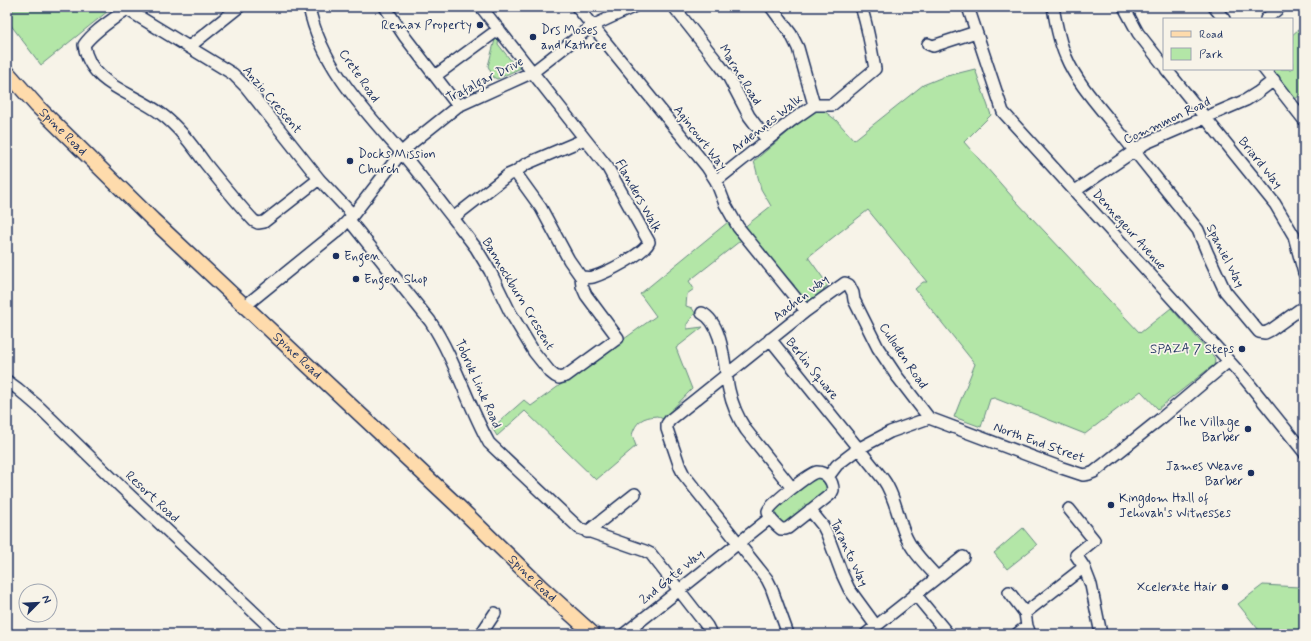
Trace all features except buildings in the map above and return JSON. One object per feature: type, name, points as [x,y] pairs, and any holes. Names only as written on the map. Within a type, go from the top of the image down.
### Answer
[{"type":"main road","name":"Spine Road","points":[[7,72],[37,106],[76,145],[592,634]]},
{"type":"street","points":[[189,47],[239,7]]},
{"type":"street","name":"Crete Road","points":[[309,7],[317,34],[332,64],[345,84],[453,218]]},
{"type":"street","points":[[385,7],[405,37],[458,106]]},
{"type":"street","points":[[453,218],[499,181],[526,164],[585,139],[481,7]]},
{"type":"street","name":"Agincourt Way","points":[[577,7],[707,168],[716,181],[725,204],[738,228],[806,311]]},
{"type":"street","name":"Marne Road","points":[[674,7],[728,76],[748,116],[767,140]]},
{"type":"street","points":[[771,7],[791,34],[798,48],[814,105]]},
{"type":"street","name":"Ardennes Walk","points":[[716,181],[791,121],[814,105],[832,105],[875,69],[866,22],[861,7]]},
{"type":"street","name":"Dennegeur Avenue","points":[[968,7],[1003,112],[1246,380],[1304,452]]},
{"type":"street","points":[[1053,7],[1057,29],[1066,58],[1076,77],[1134,151]]},
{"type":"street","points":[[1124,7],[1138,33],[1163,65]]},
{"type":"street","points":[[1214,7],[1223,18]]},
{"type":"street","points":[[1267,18],[1280,7]]},
{"type":"street","name":"Trafalgar Drive","points":[[245,306],[340,229],[401,153],[458,106],[532,72],[592,26],[630,8]]},
{"type":"street","name":"Anzio Crescent","points":[[319,179],[264,222],[258,223],[254,221],[172,123],[161,113],[148,105],[115,88],[97,73],[85,54],[84,45],[88,39],[103,27],[124,11],[128,10],[189,47],[237,78],[351,217]]},
{"type":"street","points":[[435,76],[499,29]]},
{"type":"street","points":[[928,44],[933,46],[976,32]]},
{"type":"street","name":"Briard Way","points":[[1167,70],[1206,117],[1282,214],[1294,236],[1304,273]]},
{"type":"street","points":[[1265,70],[1304,120]]},
{"type":"street","name":"Commmon Road","points":[[1075,191],[1146,143],[1251,98],[1274,80]]},
{"type":"street","name":"Flanders Walk","points":[[581,277],[592,277],[615,267],[642,250],[649,242],[608,168],[585,139]]},
{"type":"street","name":"Spaniel Way","points":[[1134,151],[1198,230],[1225,291],[1259,332],[1265,333],[1271,330],[1299,310],[1304,309]]},
{"type":"street","name":"Bannockburn Crescent","points":[[453,218],[476,248],[490,271],[510,312],[534,352],[550,372],[559,378],[566,376],[618,338],[586,295],[582,286],[581,277],[569,260],[541,208],[515,172]]},
{"type":"street","name":"Tobruk Link Road","points":[[351,217],[439,335],[452,359],[489,443],[579,528],[648,552],[707,626],[710,634]]},
{"type":"street","name":"Aachen Way","points":[[770,339],[843,283],[849,285]]},
{"type":"street","name":"Culloden Road","points":[[849,285],[853,293],[854,300],[878,348],[896,375],[929,418]]},
{"type":"street","points":[[702,313],[708,316],[722,346],[729,391],[740,421],[792,488]]},
{"type":"street","name":"Berlin Square","points":[[788,634],[770,583],[739,542],[684,475],[667,429],[667,424],[670,420],[770,339],[886,484],[909,543],[937,577]]},
{"type":"street","name":"North End Street","points":[[929,418],[1062,468],[1087,475],[1094,472],[1104,464],[1229,361]]},
{"type":"street","name":"Resort Road","points":[[7,381],[40,408],[121,487],[277,634]]},
{"type":"street","points":[[828,476],[858,449],[890,432],[929,418]]},
{"type":"street","points":[[814,472],[820,472],[828,476],[832,482],[833,490],[826,498],[785,529],[779,527],[768,514],[770,508],[792,488],[814,472]]},
{"type":"street","points":[[587,532],[635,494]]},
{"type":"street","points":[[1069,509],[1094,540],[1076,555],[1084,567],[1094,592],[1101,634]]},
{"type":"street","name":"Taranto Way","points":[[810,510],[823,526],[827,534],[849,589],[876,626]]},
{"type":"street","name":"2nd Gate Way","points":[[624,634],[770,518]]},
{"type":"street","points":[[866,634],[963,557]]},
{"type":"street","points":[[1025,613],[1084,567]]},
{"type":"street","points":[[1009,592],[1025,613],[1029,630],[1017,634]]},
{"type":"street","points":[[916,594],[948,634]]},
{"type":"street","points":[[481,634],[495,613]]},
{"type":"green space","points":[[16,7],[113,7],[41,65],[7,20],[7,15]]},
{"type":"green space","points":[[1304,25],[1304,92],[1294,100],[1271,70],[1293,70],[1293,34]]},
{"type":"green space","points":[[496,36],[499,36],[498,44],[512,62],[521,63],[523,67],[497,79],[493,77],[488,66]]},
{"type":"green space","points":[[975,69],[991,115],[964,142],[1015,200],[1140,333],[1171,308],[1214,357],[1214,366],[1158,409],[1141,391],[1085,434],[994,398],[990,399],[981,427],[954,417],[975,364],[915,289],[923,282],[927,282],[868,210],[808,257],[828,285],[808,304],[805,304],[798,297],[794,285],[749,234],[689,281],[694,289],[687,294],[686,306],[692,308],[695,313],[687,324],[687,329],[703,327],[676,348],[692,389],[663,419],[657,416],[644,419],[638,423],[632,435],[636,446],[596,480],[525,411],[497,436],[492,428],[524,400],[531,406],[656,316],[640,294],[728,222],[738,232],[771,206],[761,189],[754,161],[814,110],[824,111],[836,120],[854,140],[923,85],[943,77]]},
{"type":"green space","points":[[820,475],[830,488],[784,526],[774,515],[773,510],[777,505]]},
{"type":"green space","points":[[1023,528],[1037,545],[1007,569],[994,553]]},
{"type":"green space","points":[[1263,585],[1299,587],[1304,594],[1304,625],[1293,634],[1262,634],[1238,604]]},
{"type":"place","name":"Remax Property","points":[[480,25]]},
{"type":"place","name":"Drs Moses and Kathree","points":[[533,37]]},
{"type":"place","name":"Docks Mission Church","points":[[350,161]]},
{"type":"place","name":"Engen","points":[[336,256]]},
{"type":"place","name":"Engen Shop","points":[[356,279]]},
{"type":"place","name":"SPAZA 7 Steps","points":[[1242,349]]},
{"type":"place","name":"The Village Barber","points":[[1248,429]]},
{"type":"place","name":"James Weave Barber","points":[[1251,473]]},
{"type":"place","name":"Kingdom Hall of Jehovah's Witnesses","points":[[1111,505]]},
{"type":"place","name":"Xcelerate Hair","points":[[1225,587]]}]
